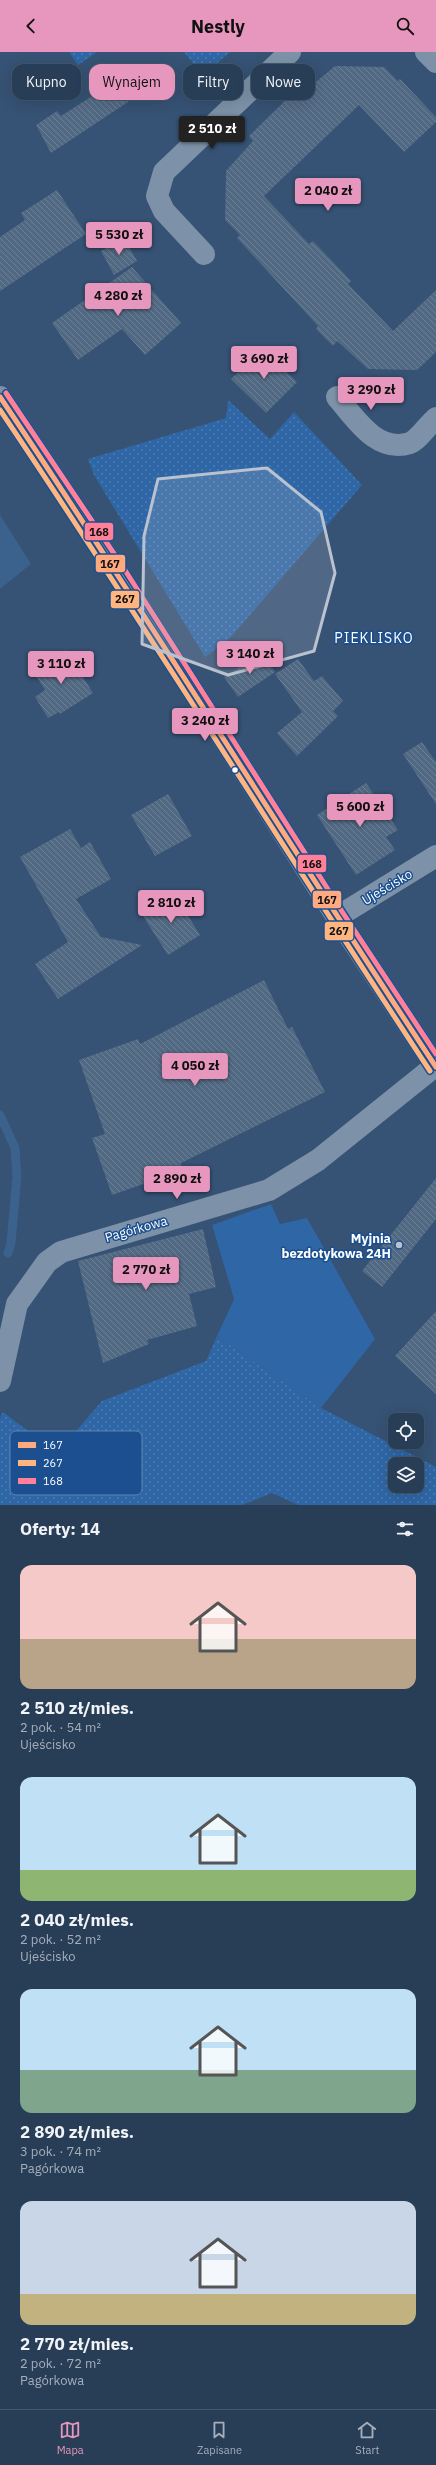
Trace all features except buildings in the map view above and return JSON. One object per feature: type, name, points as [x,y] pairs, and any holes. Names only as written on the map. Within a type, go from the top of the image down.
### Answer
[{"type":"street","points":[[204,254],[164,211],[157,196],[164,172],[290,52]]},
{"type":"street","points":[[426,52],[436,62]]},
{"type":"street","points":[[0,397],[117,571],[337,917],[436,1067]]},
{"type":"street","points":[[336,397],[370,435],[390,445],[410,443],[436,418]]},
{"type":"street","name":"Ujeścisko","points":[[337,917],[436,856]]},
{"type":"street","name":"Pagórkowa","points":[[0,1381],[17,1304],[47,1262],[61,1252],[269,1190],[318,1160],[436,1067]]},
{"type":"highlighted area","points":[[267,468],[321,512],[335,573],[314,651],[228,675],[142,644],[144,536],[158,479]]},
{"type":"shaded area","points":[[69,52],[97,52],[79,64],[77,64]]},
{"type":"shaded area","points":[[184,52],[230,52],[216,64],[194,64]]},
{"type":"shaded area","points":[[228,400],[270,439],[294,412],[362,485],[230,638],[205,657],[94,475],[88,459],[226,418]]},
{"type":"shaded area","points":[[0,515],[31,564],[0,589]]},
{"type":"shaded area","points":[[271,1204],[280,1224],[307,1218],[375,1339],[321,1408],[217,1336],[234,1299],[212,1225]]},
{"type":"shaded area","points":[[217,1336],[321,1408],[388,1442],[388,1449],[401,1449],[417,1457],[388,1457],[388,1493],[424,1493],[424,1461],[436,1467],[436,1505],[298,1505],[272,1493],[242,1505],[0,1505],[0,1418],[3,1412],[28,1431],[10,1431],[10,1495],[142,1495],[142,1431],[76,1431],[102,1401],[206,1361]]},
{"type":"waterway","points":[[0,1115],[15,1148],[17,1176],[11,1243],[8,1253]]},
{"type":"transit line","name":"168","points":[[6,393],[123,567],[343,913],[436,1054]]},
{"type":"transit line","name":"167","points":[[0,397],[436,1067]]},
{"type":"transit line","name":"267","points":[[0,410],[109,574],[322,906],[430,1071]]},
{"type":"place","name":"Myjnia bezdotykowa 24H","points":[[399,1245]]},
{"type":"district","name":"PIEKLISKO","points":[[374,638]]}]
